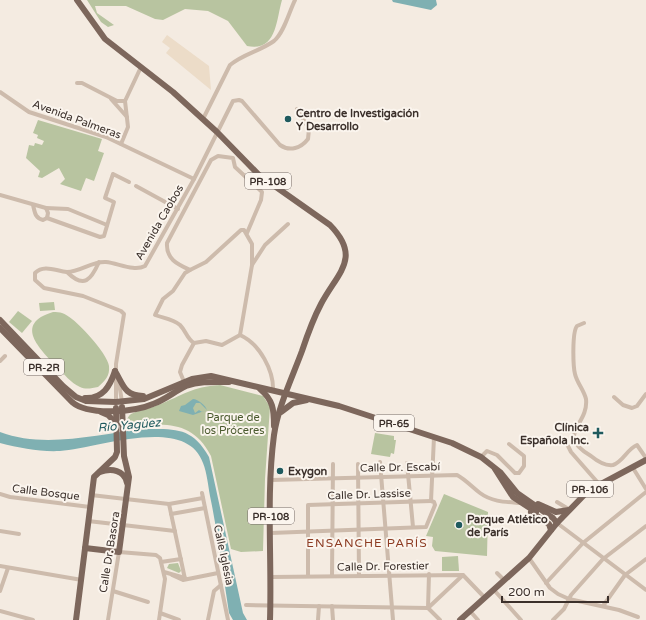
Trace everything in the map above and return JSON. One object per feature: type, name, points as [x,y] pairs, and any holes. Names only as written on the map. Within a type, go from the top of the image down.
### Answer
[{"type":"main road","name":"PR-108","points":[[77,0],[105,39],[173,92],[217,132],[259,175],[330,225],[338,233],[345,244],[346,261],[339,277],[321,303],[286,394],[274,434],[271,480],[270,620]]},
{"type":"main road","name":"PR-2R","points":[[0,323],[76,397]]},
{"type":"main road","name":"PR-2R","points":[[0,323],[75,404],[95,410],[119,410]]},
{"type":"main road","points":[[115,371],[129,394],[151,397]]},
{"type":"main road","points":[[76,397],[88,399],[105,392],[110,385],[115,371]]},
{"type":"main road","name":"PR-65","points":[[119,402],[151,397],[203,376],[222,378],[232,382],[313,400],[370,415],[452,443],[481,457],[500,472],[517,493],[553,518],[554,522]]},
{"type":"main road","name":"PR-65","points":[[119,410],[152,405],[185,384]]},
{"type":"main road","points":[[259,388],[268,396],[273,404],[274,434]]},
{"type":"main road","points":[[76,397],[86,401],[119,402]]},
{"type":"main road","points":[[280,413],[293,403],[313,400]]},
{"type":"main road","name":"Calle Dr. Basora","points":[[119,402],[120,444],[129,477],[119,552]]},
{"type":"main road","points":[[95,410],[108,415],[119,425],[128,414],[140,408]]},
{"type":"main road","points":[[76,620],[94,477],[96,473],[115,457],[120,444]]},
{"type":"main road","name":"PR-106","points":[[460,620],[529,558],[551,530],[554,522],[588,491],[599,484],[633,468],[646,459]]},
{"type":"main road","name":"PR-65","points":[[495,469],[513,497],[554,522]]},
{"type":"main road","points":[[96,473],[109,470],[118,472],[126,478],[128,487]]},
{"type":"main road","points":[[529,502],[551,511],[570,509]]},
{"type":"main road","points":[[522,503],[524,507],[549,524],[551,530]]},
{"type":"main road","points":[[85,548],[119,552]]},
{"type":"street","points":[[203,119],[230,65],[236,60],[274,40],[280,33],[295,0]]},
{"type":"street","points":[[121,144],[128,127],[125,101],[141,67]]},
{"type":"street","points":[[77,83],[82,83],[117,101],[125,101]]},
{"type":"street","name":"Avenida Palmeras","points":[[0,92],[28,112],[106,137],[194,179]]},
{"type":"street","points":[[109,97],[127,117]]},
{"type":"street","name":"Avenida Caobos","points":[[119,402],[115,371],[124,314],[122,310],[83,296],[44,288],[38,285],[34,276],[38,269],[43,268],[67,272],[99,262],[138,268],[145,266],[194,179],[230,104],[239,100],[246,105],[285,149],[295,148],[308,139],[308,129],[297,109]]},
{"type":"street","points":[[190,270],[170,258],[167,251],[167,243],[211,160],[218,156],[232,158],[238,171],[248,181],[258,186],[262,192],[261,200],[247,233]]},
{"type":"street","points":[[33,205],[38,219],[43,220],[47,218],[100,237],[104,236],[114,202],[105,198],[113,174],[129,182]]},
{"type":"street","points":[[136,186],[178,209]]},
{"type":"street","points":[[0,195],[46,208],[68,209],[107,225]]},
{"type":"street","points":[[46,208],[48,213],[47,218]]},
{"type":"street","points":[[252,265],[265,245],[288,224]]},
{"type":"street","points":[[241,230],[244,230],[252,244],[252,265],[240,335],[222,345],[206,341],[194,343],[190,341],[181,326],[175,322],[155,315],[163,299],[173,291],[185,273],[206,262],[241,230]]},
{"type":"street","points":[[67,272],[78,279],[88,280],[92,278],[99,262]]},
{"type":"street","points":[[584,322],[576,326],[573,335],[575,373],[584,391],[586,400],[585,408],[574,433],[576,443],[580,450],[604,464],[613,465],[636,445],[646,459]]},
{"type":"street","points":[[240,335],[246,338],[262,354],[273,379],[273,391]]},
{"type":"street","points":[[185,384],[180,372],[182,365],[194,343]]},
{"type":"street","points":[[0,361],[5,356]]},
{"type":"street","name":"Avenida Caobos","points":[[115,371],[122,391],[119,402]]},
{"type":"street","points":[[614,398],[630,408],[637,406],[644,399],[646,394]]},
{"type":"street","points":[[270,533],[426,527],[435,505],[434,502],[431,501],[434,437]]},
{"type":"street","points":[[481,457],[487,451],[497,455],[515,473],[519,473],[524,466],[524,456],[509,444]]},
{"type":"street","points":[[567,444],[571,452],[599,484]]},
{"type":"street","points":[[380,462],[392,620]]},
{"type":"street","points":[[407,463],[413,527]]},
{"type":"street","points":[[332,576],[333,464]]},
{"type":"street","points":[[358,464],[359,575]]},
{"type":"street","points":[[546,583],[582,543],[646,490],[633,468]]},
{"type":"street","name":"Calle Dr. Escabí","points":[[271,480],[457,475],[464,478],[486,497],[495,501],[522,503]]},
{"type":"street","name":"Calle Bosque","points":[[0,494],[6,497],[90,507]]},
{"type":"street","points":[[91,495],[169,504],[185,578]]},
{"type":"street","name":"Calle Iglesia","points":[[169,504],[203,495],[228,620]]},
{"type":"street","name":"Calle Dr. Lassise","points":[[308,532],[308,505],[431,501]]},
{"type":"street","points":[[564,501],[570,509]]},
{"type":"street","points":[[556,502],[563,504],[570,509]]},
{"type":"street","points":[[171,514],[205,508]]},
{"type":"street","points":[[88,521],[175,531]]},
{"type":"street","points":[[554,522],[646,590]]},
{"type":"street","points":[[554,620],[564,609],[569,599],[604,559],[646,526]]},
{"type":"street","points":[[0,531],[19,534]]},
{"type":"street","points":[[308,532],[308,576]]},
{"type":"street","points":[[119,552],[156,555],[160,558],[164,572],[159,620]]},
{"type":"street","name":"Calle Dr. Basora","points":[[108,620],[119,552]]},
{"type":"street","points":[[161,562],[181,558]]},
{"type":"street","points":[[529,558],[546,583],[558,594],[569,599],[603,606],[638,617]]},
{"type":"street","points":[[603,606],[625,575],[646,558]]},
{"type":"street","points":[[0,566],[82,580]]},
{"type":"street","points":[[0,591],[8,568]]},
{"type":"street","points":[[164,572],[185,578],[218,573]]},
{"type":"street","points":[[497,573],[504,580]]},
{"type":"street","name":"Calle Dr. Forestier","points":[[271,577],[389,574],[463,575]]},
{"type":"street","points":[[428,608],[429,574]]},
{"type":"street","points":[[428,608],[463,575],[485,598]]},
{"type":"street","points":[[208,620],[214,591],[221,585]]},
{"type":"street","points":[[494,590],[521,620]]},
{"type":"street","points":[[113,591],[148,602]]},
{"type":"street","points":[[246,605],[428,608],[440,620]]},
{"type":"street","points":[[318,620],[319,606]]},
{"type":"street","points":[[332,606],[333,620]]},
{"type":"street","points":[[0,611],[32,620]]},
{"type":"street","points":[[470,611],[478,620]]},
{"type":"street","points":[[160,613],[179,620]]},
{"type":"green space","points":[[87,0],[282,0],[274,33],[264,44],[257,47],[247,46],[228,21],[208,11],[185,9],[163,20],[155,19],[126,6],[95,6],[97,13],[114,25],[108,27],[101,22]]},
{"type":"green space","points":[[38,120],[102,139],[98,151],[104,153],[94,181],[86,178],[81,191],[60,184],[65,179],[59,168],[42,178],[38,177],[40,171],[26,158],[29,145],[34,146],[35,143],[42,145],[44,141],[37,138],[38,135],[33,133]]},
{"type":"green space","points":[[54,302],[55,310],[40,311],[39,303]]},
{"type":"green space","points":[[18,311],[32,321],[22,333],[9,322]]},
{"type":"green space","points":[[53,312],[62,313],[74,321],[90,336],[103,353],[109,366],[109,373],[98,387],[84,388],[74,383],[50,360],[38,345],[32,330],[34,323],[41,317]]},
{"type":"green space","name":"Parque de los Próceres","points":[[220,385],[263,396],[270,407],[265,479],[263,551],[241,552],[231,549],[211,456],[195,435],[175,426],[152,425],[126,428],[127,419],[131,414],[194,390]]},
{"type":"green space","points":[[375,433],[394,436],[394,440],[396,440],[394,454],[391,453],[390,457],[371,454]]},
{"type":"green space","name":"Parque Atlético de París","points":[[444,494],[488,512],[487,556],[435,551],[432,546],[433,537],[426,536]]},
{"type":"green space","points":[[458,556],[459,571],[442,571],[442,557]]},
{"type":"green space","points":[[178,563],[181,571],[179,573],[167,568],[169,564]]},
{"type":"shaded area","points":[[167,35],[209,66],[211,90],[166,53],[170,48],[162,42]]},
{"type":"water","points":[[392,0],[436,0],[437,5],[431,10],[393,2]]},
{"type":"water","points":[[195,399],[202,403],[207,410],[200,403],[196,403],[193,408],[195,413],[199,410],[202,412],[193,415],[179,411],[181,406]]},
{"type":"water","points":[[144,429],[174,430],[189,435],[203,447],[209,457],[243,613],[247,620],[233,620],[229,613],[218,539],[206,475],[203,463],[193,448],[179,440],[160,437],[117,441],[60,451],[30,449],[0,443],[0,432],[17,437],[53,440],[90,437]]},
{"type":"place","name":"Centro de Investigación Y Desarrollo","points":[[288,119]]},
{"type":"place","name":"Clínica Española Inc.","points":[[598,433]]},
{"type":"place","name":"Exygon","points":[[280,471]]},
{"type":"place","name":"Parque Atlético de París","points":[[459,525]]},
{"type":"district","name":"ENSANCHE PARÍS","points":[[367,543]]},
{"type":"water label","name":"Río Yagüez","points":[[129,425]]}]
